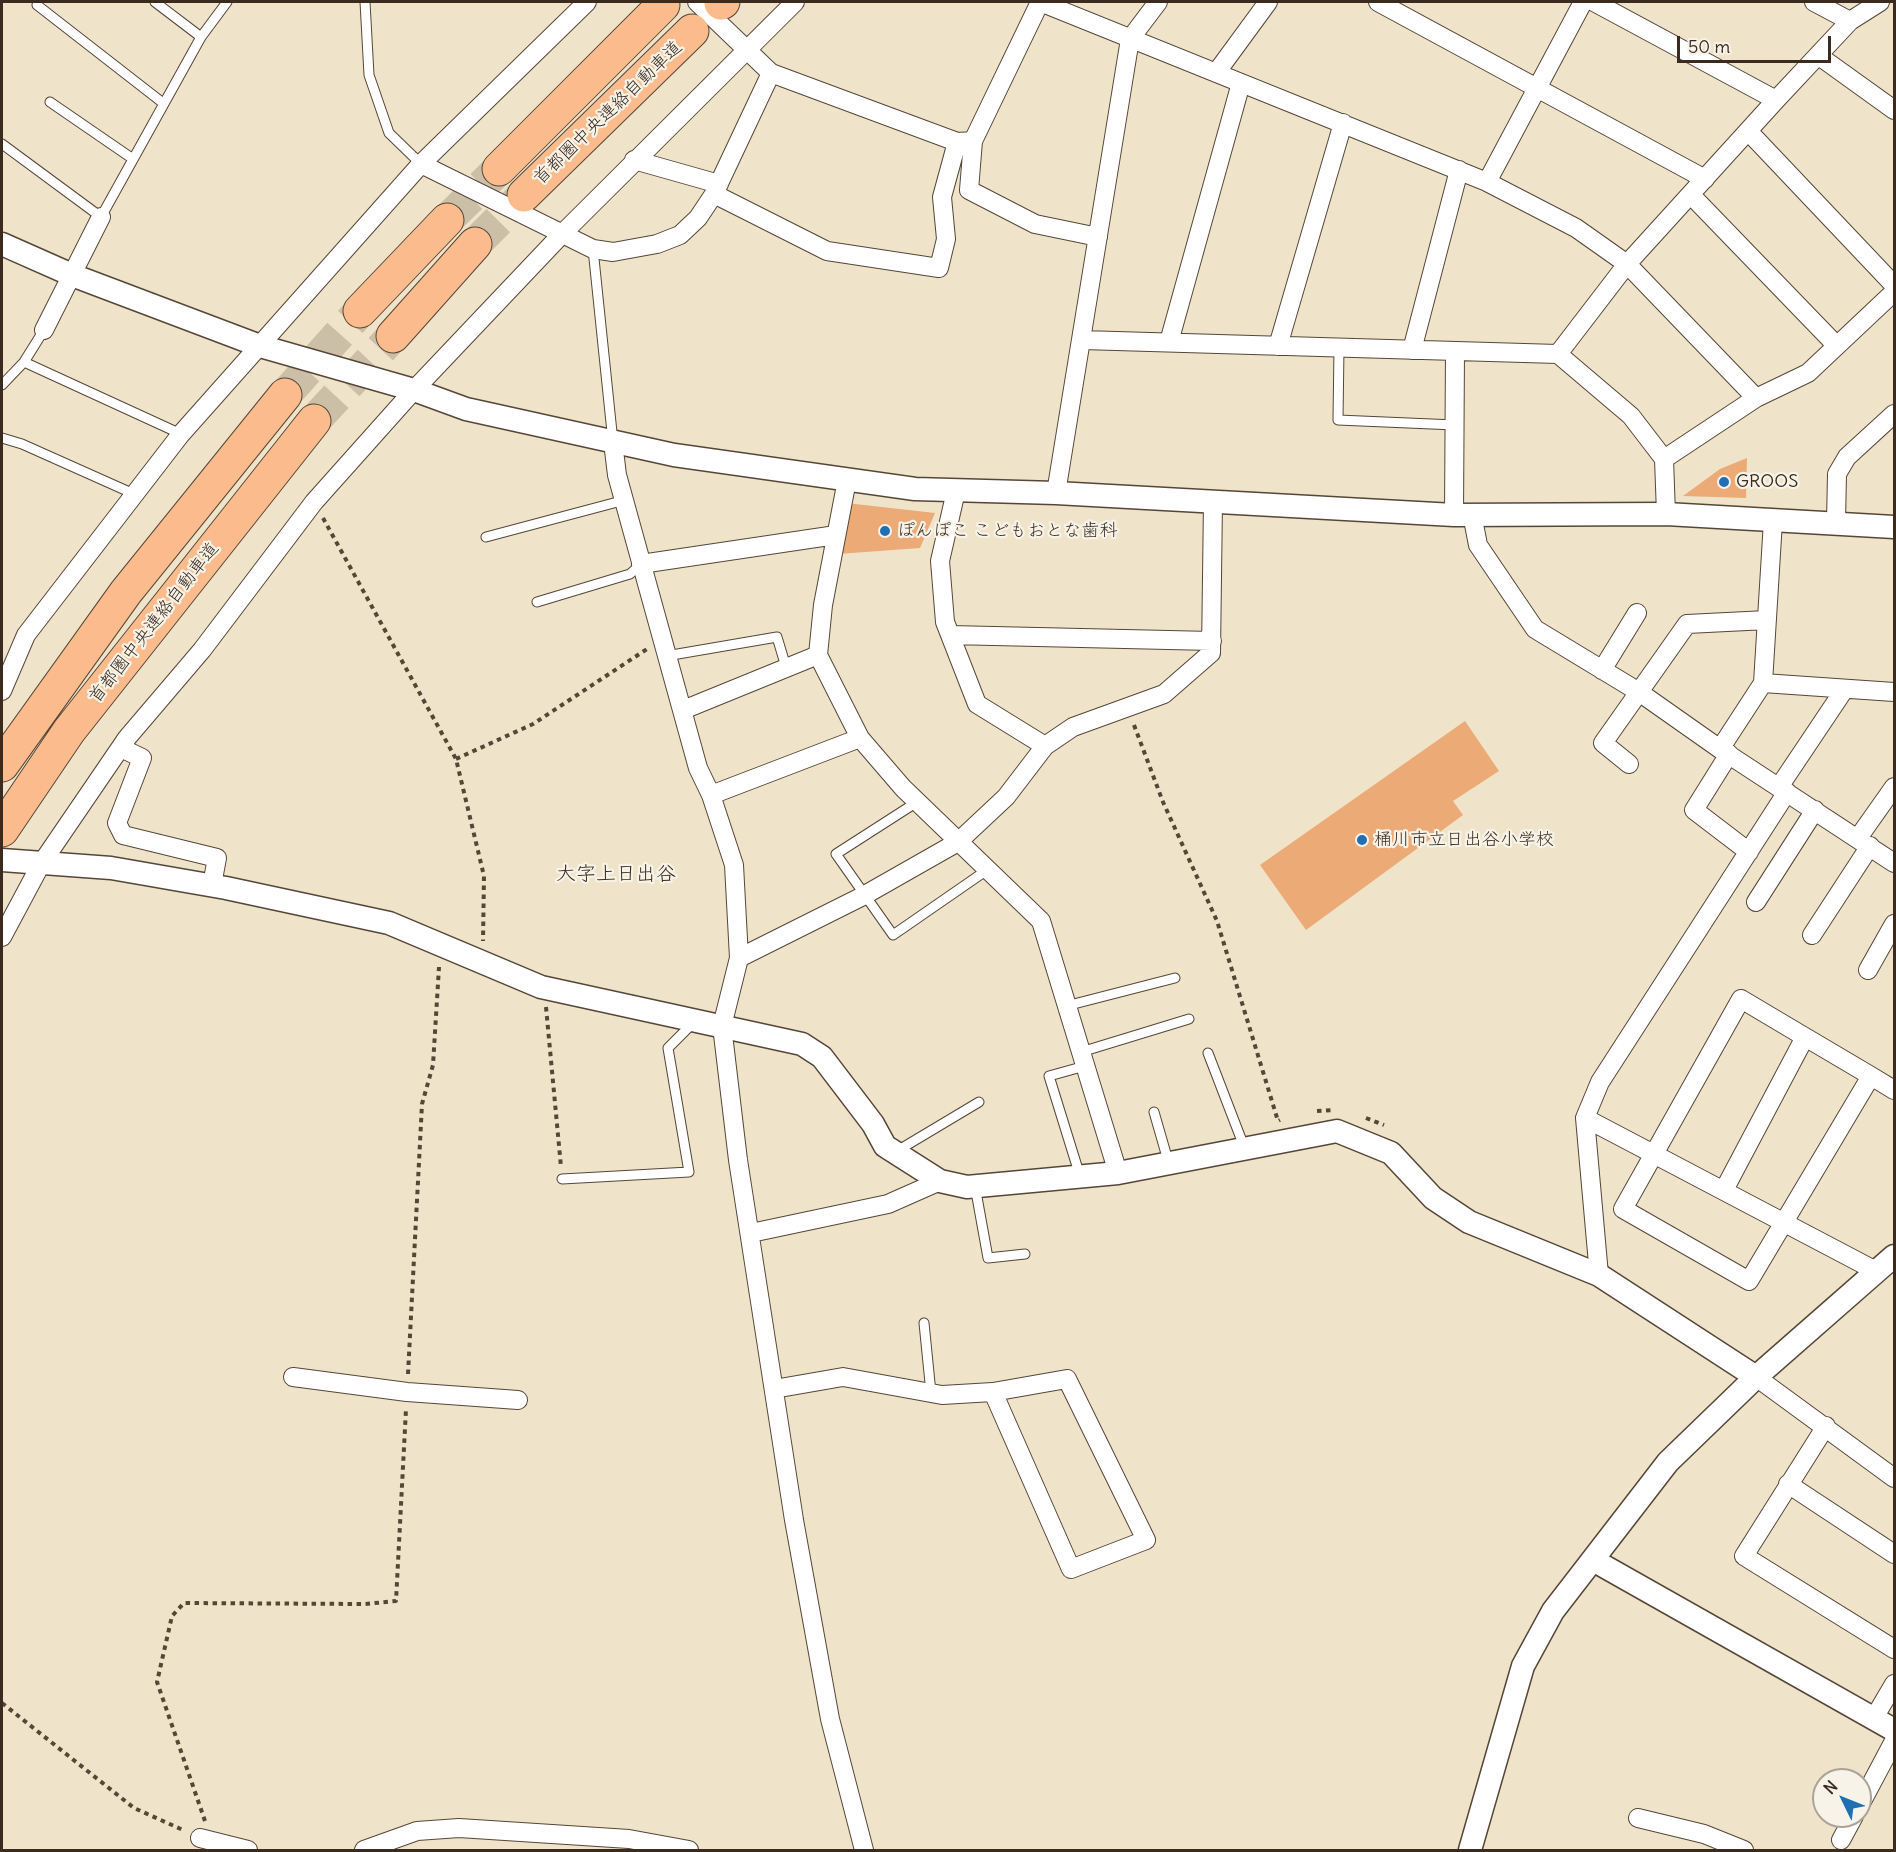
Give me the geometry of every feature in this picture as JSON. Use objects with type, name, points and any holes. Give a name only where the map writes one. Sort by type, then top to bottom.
[{"type":"highway","name":"首都圏中央連絡自動車道","points":[[499,169],[663,5]]},
{"type":"highway","name":"首都圏中央連絡自動車道","points":[[524,195],[708,9]]},
{"type":"highway","points":[[360,311],[447,220]]},
{"type":"highway","points":[[393,336],[475,244]]},
{"type":"highway","name":"首都圏中央連絡自動車道","points":[[2,765],[126,592],[285,395]]},
{"type":"highway","name":"首都圏中央連絡自動車道","points":[[2,830],[69,731],[314,421]]},
{"type":"street","points":[[2,691],[26,635],[181,434],[421,164],[587,2]]},
{"type":"street","points":[[2,937],[37,863],[121,748],[202,650],[314,502],[414,390],[561,234],[745,49],[795,2]]},
{"type":"street","points":[[634,160],[716,189],[827,251],[939,268],[946,239],[942,197],[965,142],[1040,2],[1460,170],[1576,228],[1627,264],[1756,398]]},
{"type":"street","points":[[1056,493],[1130,39],[1158,2]]},
{"type":"street","points":[[1216,73],[1269,2]]},
{"type":"street","points":[[1377,2],[1705,179]]},
{"type":"street","points":[[1487,182],[1539,89],[1583,2]]},
{"type":"street","points":[[1594,2],[1776,100]]},
{"type":"street","points":[[1814,2],[1850,21]]},
{"type":"street","points":[[1558,354],[1627,264],[1776,100],[1850,21],[1880,2]]},
{"type":"street","points":[[708,9],[771,73],[965,142]]},
{"type":"street","points":[[1819,56],[1894,110]]},
{"type":"street","points":[[421,164],[593,249],[613,252],[657,244],[680,235],[698,219],[716,189],[771,73]]},
{"type":"street","points":[[1169,342],[1241,83]]},
{"type":"street","points":[[1278,346],[1343,123]]},
{"type":"street","points":[[1749,132],[1894,285]]},
{"type":"street","points":[[965,142],[969,190],[1035,224],[1098,237]]},
{"type":"street","points":[[1412,350],[1460,170]]},
{"type":"street","points":[[1690,195],[1836,345]]},
{"type":"street","points":[[44,330],[101,217]]},
{"type":"street","points":[[2,244],[72,274],[260,346],[414,390],[466,409],[674,455],[915,489],[1056,493],[1463,515],[1666,514],[1894,526]]},
{"type":"street","points":[[1664,459],[1756,398],[1808,373],[1894,292]]},
{"type":"street","points":[[1082,340],[1558,354],[1631,416],[1664,459],[1666,514]]},
{"type":"street","points":[[1455,351],[1455,425],[1463,515],[1478,545],[1535,629],[1639,692],[1724,752],[1894,863]]},
{"type":"street","points":[[1836,522],[1837,474],[1846,457],[1894,414]]},
{"type":"street","points":[[613,442],[617,475],[698,768],[711,795],[735,865],[739,958],[722,1026],[738,1160],[794,1520],[830,1719],[864,1851]]},
{"type":"street","points":[[847,480],[836,535],[818,655],[860,738],[917,802],[1041,921],[1118,1173]]},
{"type":"street","points":[[956,491],[940,561],[945,622],[977,704],[1045,746]]},
{"type":"street","points":[[739,958],[863,896],[958,842],[1006,797],[1045,746],[1073,727],[1164,694],[1211,652],[1213,501]]},
{"type":"street","points":[[1749,852],[1694,810],[1763,683],[1773,521]]},
{"type":"street","points":[[641,564],[836,535]]},
{"type":"street","points":[[1602,670],[1637,613]]},
{"type":"street","points":[[1629,764],[1603,743],[1687,624],[1767,620]]},
{"type":"street","points":[[950,635],[1212,641]]},
{"type":"street","points":[[683,710],[818,655]]},
{"type":"street","points":[[1763,683],[1894,692]]},
{"type":"street","points":[[1599,1275],[1585,1118],[1600,1082],[1749,852],[1783,790],[1844,690]]},
{"type":"street","points":[[711,795],[860,738]]},
{"type":"street","points":[[121,748],[142,758],[117,823],[123,836],[217,858],[212,885]]},
{"type":"street","points":[[1812,935],[1894,787]]},
{"type":"street","points":[[1756,902],[1815,810]]},
{"type":"street","points":[[2,860],[111,868],[212,885],[389,923],[549,989],[802,1044],[822,1057],[873,1124],[885,1146],[940,1181],[975,1186],[1118,1173],[1337,1131],[1391,1153],[1433,1198],[1469,1222],[1599,1275],[1756,1377],[1826,1426],[1894,1478]]},
{"type":"street","points":[[1868,970],[1894,924]]},
{"type":"street","points":[[1871,1077],[1749,1281],[1623,1209],[1741,999],[1894,1090]]},
{"type":"street","points":[[1724,1190],[1805,1037]]},
{"type":"street","points":[[1585,1118],[1876,1270]]},
{"type":"street","points":[[751,1233],[888,1204],[940,1181]]},
{"type":"street","points":[[1470,1851],[1523,1666],[1553,1611],[1668,1462],[1756,1377],[1894,1256]]},
{"type":"street","points":[[293,1377],[407,1392],[518,1400]]},
{"type":"street","points":[[774,1389],[843,1377],[942,1395],[993,1392],[1067,1379],[1146,1540],[1071,1569],[993,1392]]},
{"type":"street","points":[[1826,1426],[1744,1556],[1894,1649]]},
{"type":"street","points":[[1788,1484],[1894,1554]]},
{"type":"street","points":[[1593,1560],[1894,1730]]},
{"type":"street","points":[[1874,1718],[1894,1684]]},
{"type":"street","points":[[1872,1782],[1894,1741]]},
{"type":"street","points":[[1638,1818],[1704,1834],[1744,1851]]},
{"type":"street","points":[[364,1851],[417,1831],[459,1828],[629,1839],[689,1851]]},
{"type":"street","points":[[1841,1840],[1848,1828]]},
{"type":"street","points":[[206,1840],[248,1851]]},
{"type":"lane","points":[[155,2],[201,37]]},
{"type":"lane","points":[[2,144],[101,217],[201,37],[228,2]]},
{"type":"lane","points":[[365,2],[369,75],[389,133],[421,164]]},
{"type":"lane","points":[[37,5],[163,103]]},
{"type":"lane","points":[[50,102],[133,159]]},
{"type":"lane","points":[[593,249],[613,442]]},
{"type":"lane","points":[[2,385],[24,362],[44,330]]},
{"type":"lane","points":[[1339,348],[1338,420],[1455,425]]},
{"type":"lane","points":[[24,362],[181,434]]},
{"type":"lane","points":[[2,438],[22,444],[134,494]]},
{"type":"lane","points":[[486,537],[625,500]]},
{"type":"lane","points":[[537,602],[630,574],[641,564]]},
{"type":"lane","points":[[664,647],[777,637],[786,667]]},
{"type":"lane","points":[[917,802],[836,855],[863,896],[893,935],[987,870]]},
{"type":"lane","points":[[1066,1006],[1175,978]]},
{"type":"lane","points":[[562,1179],[689,1172],[668,1048],[696,1020]]},
{"type":"lane","points":[[1081,1177],[1049,1076],[1083,1059],[1189,1020]]},
{"type":"lane","points":[[1208,1053],[1245,1149]]},
{"type":"lane","points":[[895,1153],[979,1102]]},
{"type":"lane","points":[[1154,1112],[1169,1164]]},
{"type":"lane","points":[[975,1186],[988,1258],[1025,1254]]},
{"type":"lane","points":[[924,1323],[931,1393]]},
{"type":"path","points":[[314,502],[456,759],[484,876],[482,963]]},
{"type":"path","points":[[456,759],[533,723],[664,647]]},
{"type":"path","points":[[1127,708],[1163,802],[1217,921],[1278,1121],[1288,1118]]},
{"type":"path","points":[[206,1840],[157,1682],[172,1617],[184,1603],[364,1605],[396,1601],[422,1104],[434,1065],[440,945]]},
{"type":"path","points":[[549,989],[545,1010],[562,1179]]},
{"type":"path","points":[[1308,1113],[1328,1108],[1338,1111]]},
{"type":"path","points":[[1357,1116],[1376,1120],[1393,1130],[1391,1153]]},
{"type":"path","points":[[2,1703],[134,1808],[206,1840]]},
{"type":"building","name":"GROOS","points":[[1747,458],[1746,498],[1683,496],[1720,469]]},
{"type":"building","name":"ぽんぽこ こどもおとな歯科","points":[[846,503],[935,513],[920,548],[838,554]]},
{"type":"building","name":"桶川市立日出谷小学校","points":[[1465,721],[1499,771],[1453,801],[1463,815],[1306,930],[1260,865]]},
{"type":"tunnel","points":[[447,220],[499,169]]},
{"type":"tunnel","points":[[475,244],[524,195]]},
{"type":"tunnel","points":[[285,395],[360,311]]},
{"type":"tunnel","points":[[314,421],[393,336]]},
{"type":"place","name":"GROOS","points":[[1724,482]]},
{"type":"place","name":"ぽんぽこ こどもおとな歯科","points":[[885,531]]},
{"type":"place","name":"桶川市立日出谷小学校","points":[[1362,840]]},
{"type":"district","name":"大字上日出谷","points":[[616,874]]}]
